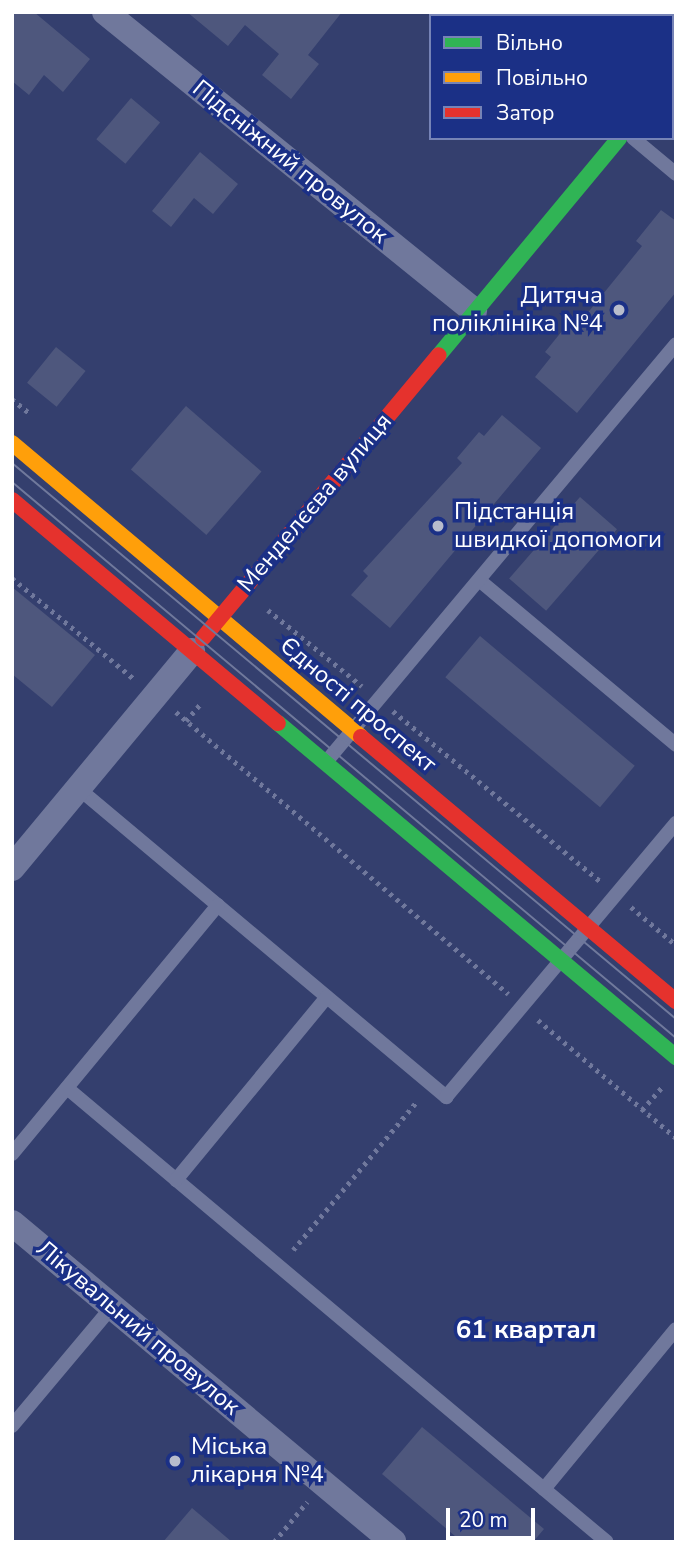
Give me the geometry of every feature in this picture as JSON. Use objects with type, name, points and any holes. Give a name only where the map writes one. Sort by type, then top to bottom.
[{"type":"main road","name":"Менделєєва вулиця","points":[[192,651],[616,140]]},
{"type":"main road","name":"Єдності проспект","points":[[12,443],[676,1001]]},
{"type":"main road","points":[[12,500],[676,1057]]},
{"type":"street","name":"Підсніжний провулок","points":[[105,12],[474,311]]},
{"type":"street","name":"Менделєєва вулиця","points":[[12,868],[192,651]]},
{"type":"street","name":"Лікувальний провулок","points":[[12,1223],[393,1542]]},
{"type":"lane","points":[[635,140],[676,174]]},
{"type":"lane","points":[[325,763],[676,344]]},
{"type":"lane","points":[[479,580],[676,745]]},
{"type":"lane","points":[[78,788],[446,1097],[676,823]]},
{"type":"lane","points":[[12,1154],[218,905]]},
{"type":"lane","points":[[176,1180],[327,997]]},
{"type":"lane","points":[[67,1088],[607,1542]]},
{"type":"lane","points":[[12,1426],[112,1307]]},
{"type":"lane","points":[[544,1489],[676,1329]]},
{"type":"path","points":[[12,578],[139,682]]},
{"type":"path","points":[[275,615],[676,945]]},
{"type":"path","points":[[186,721],[676,1138]]},
{"type":"path","points":[[642,1110],[667,1080]]},
{"type":"path","points":[[279,1267],[431,1084]]},
{"type":"path","points":[[274,1542],[323,1483]]},
{"type":"building","points":[[12,12],[34,12],[90,59],[63,92],[44,75],[29,95],[12,81]]},
{"type":"building","points":[[187,12],[342,12],[308,55],[319,64],[291,99],[262,75],[279,54],[245,25],[228,46]]},
{"type":"building","points":[[131,98],[160,122],[125,164],[96,139]]},
{"type":"building","points":[[200,152],[238,184],[213,214],[194,198],[171,227],[152,211]]},
{"type":"building","points":[[661,210],[676,221],[676,292],[577,413],[535,377],[551,357],[545,352],[571,320],[577,326],[642,246],[636,241]]},
{"type":"building","points":[[56,347],[86,371],[57,407],[27,383]]},
{"type":"building","points":[[186,406],[261,472],[206,535],[131,469]]},
{"type":"building","points":[[502,415],[541,448],[390,628],[351,595],[368,576],[363,571],[462,463],[457,458],[479,432],[484,436]]},
{"type":"building","points":[[580,497],[617,529],[546,611],[509,579]]},
{"type":"building","points":[[12,587],[95,655],[52,707],[12,674]]},
{"type":"building","points":[[480,636],[635,766],[600,807],[445,677]]},
{"type":"building","points":[[422,1427],[544,1529],[533,1542],[462,1542],[382,1474]]},
{"type":"building","points":[[192,1508],[232,1542],[163,1542]]},
{"type":"tram line","points":[[12,463],[676,1019]]},
{"type":"tram line","points":[[12,482],[676,1038]]},
{"type":"traffic: fast","points":[[439,355],[617,140]]},
{"type":"traffic: fast","points":[[278,723],[676,1057]]},
{"type":"traffic: slow","points":[[12,443],[361,737]]},
{"type":"traffic: jam","points":[[203,638],[439,355]]},
{"type":"traffic: jam","points":[[12,500],[278,723]]},
{"type":"traffic: jam","points":[[361,737],[676,1001]]},
{"type":"place","name":"Дитяча поліклініка №4","points":[[619,310]]},
{"type":"place","name":"Підстанція швидкої допомоги","points":[[438,526]]},
{"type":"place","name":"Міська лікарня №4","points":[[175,1461]]},
{"type":"district","name":"61 квартал","points":[[526,1330]]}]
